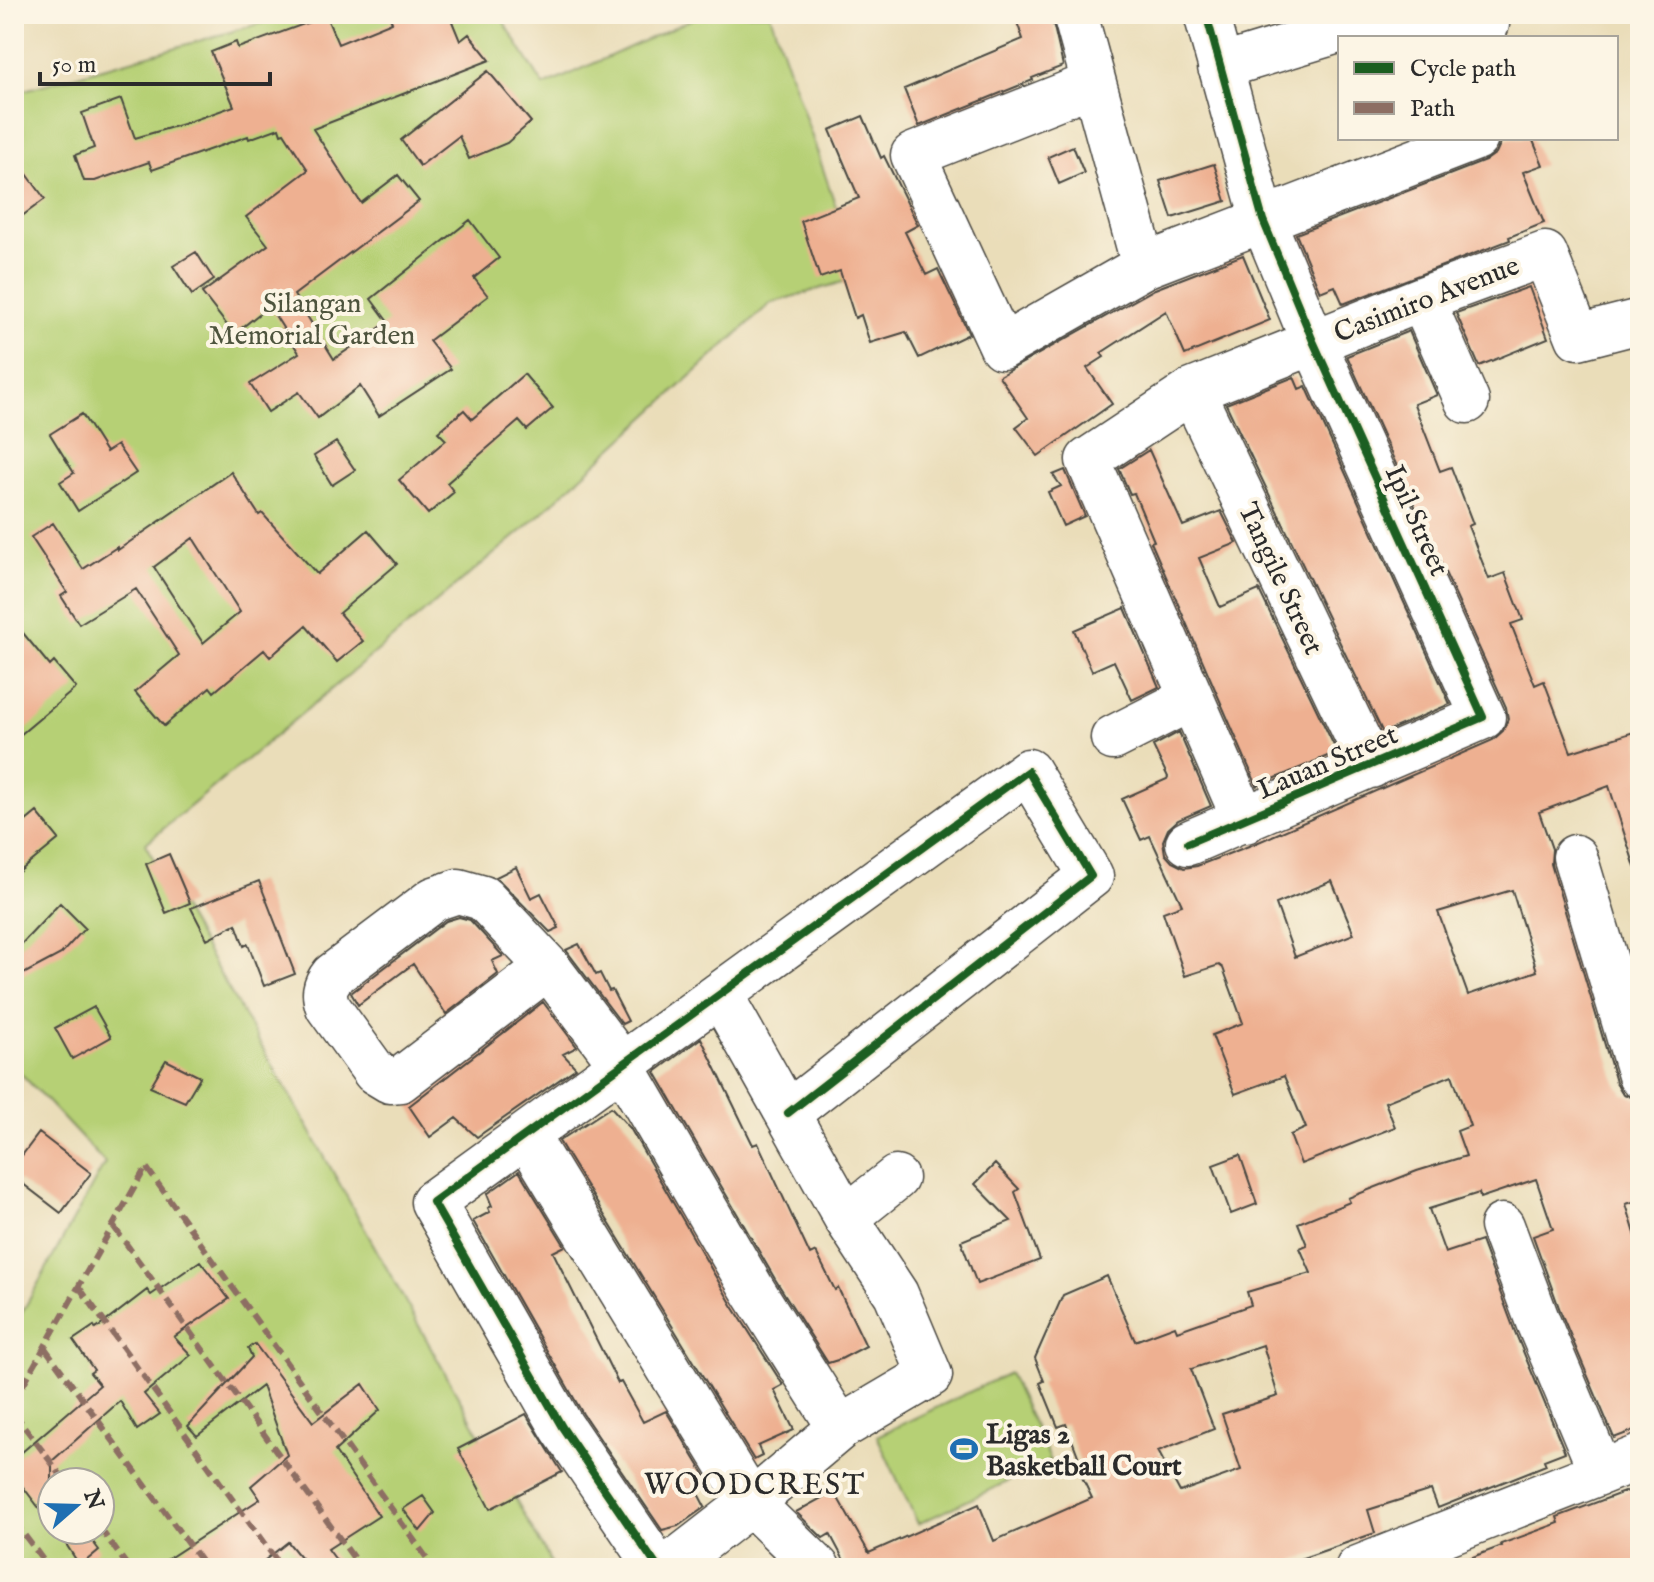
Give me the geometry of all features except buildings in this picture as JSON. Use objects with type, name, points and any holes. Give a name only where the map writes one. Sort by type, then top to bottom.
[{"type":"street","points":[[1075,14],[1144,266]]},
{"type":"street","name":"Ipil Street","points":[[1206,14],[1263,220],[1313,341],[1483,717]]},
{"type":"street","points":[[1220,67],[1384,17],[1393,17],[1429,36]]},
{"type":"street","points":[[1442,36],[1488,25]]},
{"type":"street","points":[[1092,84],[913,155],[1002,347],[1144,266],[1471,140]]},
{"type":"street","name":"Casimiro Avenue","points":[[1190,699],[1088,460],[1192,391],[1313,341],[1545,254],[1578,337],[1640,321]]},
{"type":"street","points":[[1422,299],[1467,401]]},
{"type":"street","name":"Tangile Street","points":[[1192,391],[1371,766]]},
{"type":"street","points":[[1113,738],[1190,699],[1245,821]]},
{"type":"street","name":"Lauan Street","points":[[1188,843],[1483,717]]},
{"type":"street","points":[[658,1568],[562,1427],[433,1202],[1028,771],[1091,876],[788,1113]]},
{"type":"street","points":[[1575,857],[1640,1075]]},
{"type":"street","points":[[548,967],[400,1080],[390,1081],[375,1072],[325,999],[325,990],[333,975],[434,899],[458,891],[483,898],[548,967],[622,1065],[754,1292],[840,1428]]},
{"type":"street","points":[[667,1568],[840,1428],[930,1375],[896,1294],[846,1218],[720,994]]},
{"type":"street","points":[[526,1135],[751,1503],[818,1568]]},
{"type":"street","points":[[846,1218],[896,1178]]},
{"type":"street","points":[[1358,1568],[1620,1464],[1538,1322],[1502,1226]]},
{"type":"green space","name":"Silangan Memorial Garden","points":[[294,14],[499,14],[544,86],[703,14],[770,14],[860,277],[771,303],[524,529],[145,844],[304,1120],[554,1568],[14,1568],[14,1327],[105,1163],[14,1066],[14,93]]},
{"type":"green space","name":"Ligas 2 Basketball Court","points":[[1009,1373],[1051,1461],[918,1524],[877,1436]]},
{"type":"marked path","points":[[14,1401],[146,1167],[434,1568]]},
{"type":"marked path","points":[[114,1227],[361,1568]]},
{"type":"marked path","points":[[79,1287],[282,1568]]},
{"type":"marked path","points":[[45,1348],[206,1568]]},
{"type":"marked path","points":[[14,1413],[54,1466]]},
{"type":"marked path","points":[[14,1521],[49,1568]]},
{"type":"marked path","points":[[113,1546],[129,1568]]},
{"type":"cycle path","points":[[1188,843],[1483,717],[1313,341],[1263,220],[1206,14]]},
{"type":"cycle path","points":[[658,1568],[562,1427],[433,1202],[1028,771],[1091,876],[788,1113]]},
{"type":"place","name":"Ligas 2 Basketball Court","points":[[964,1449]]},
{"type":"district","name":"WOODCREST","points":[[755,1484]]}]
